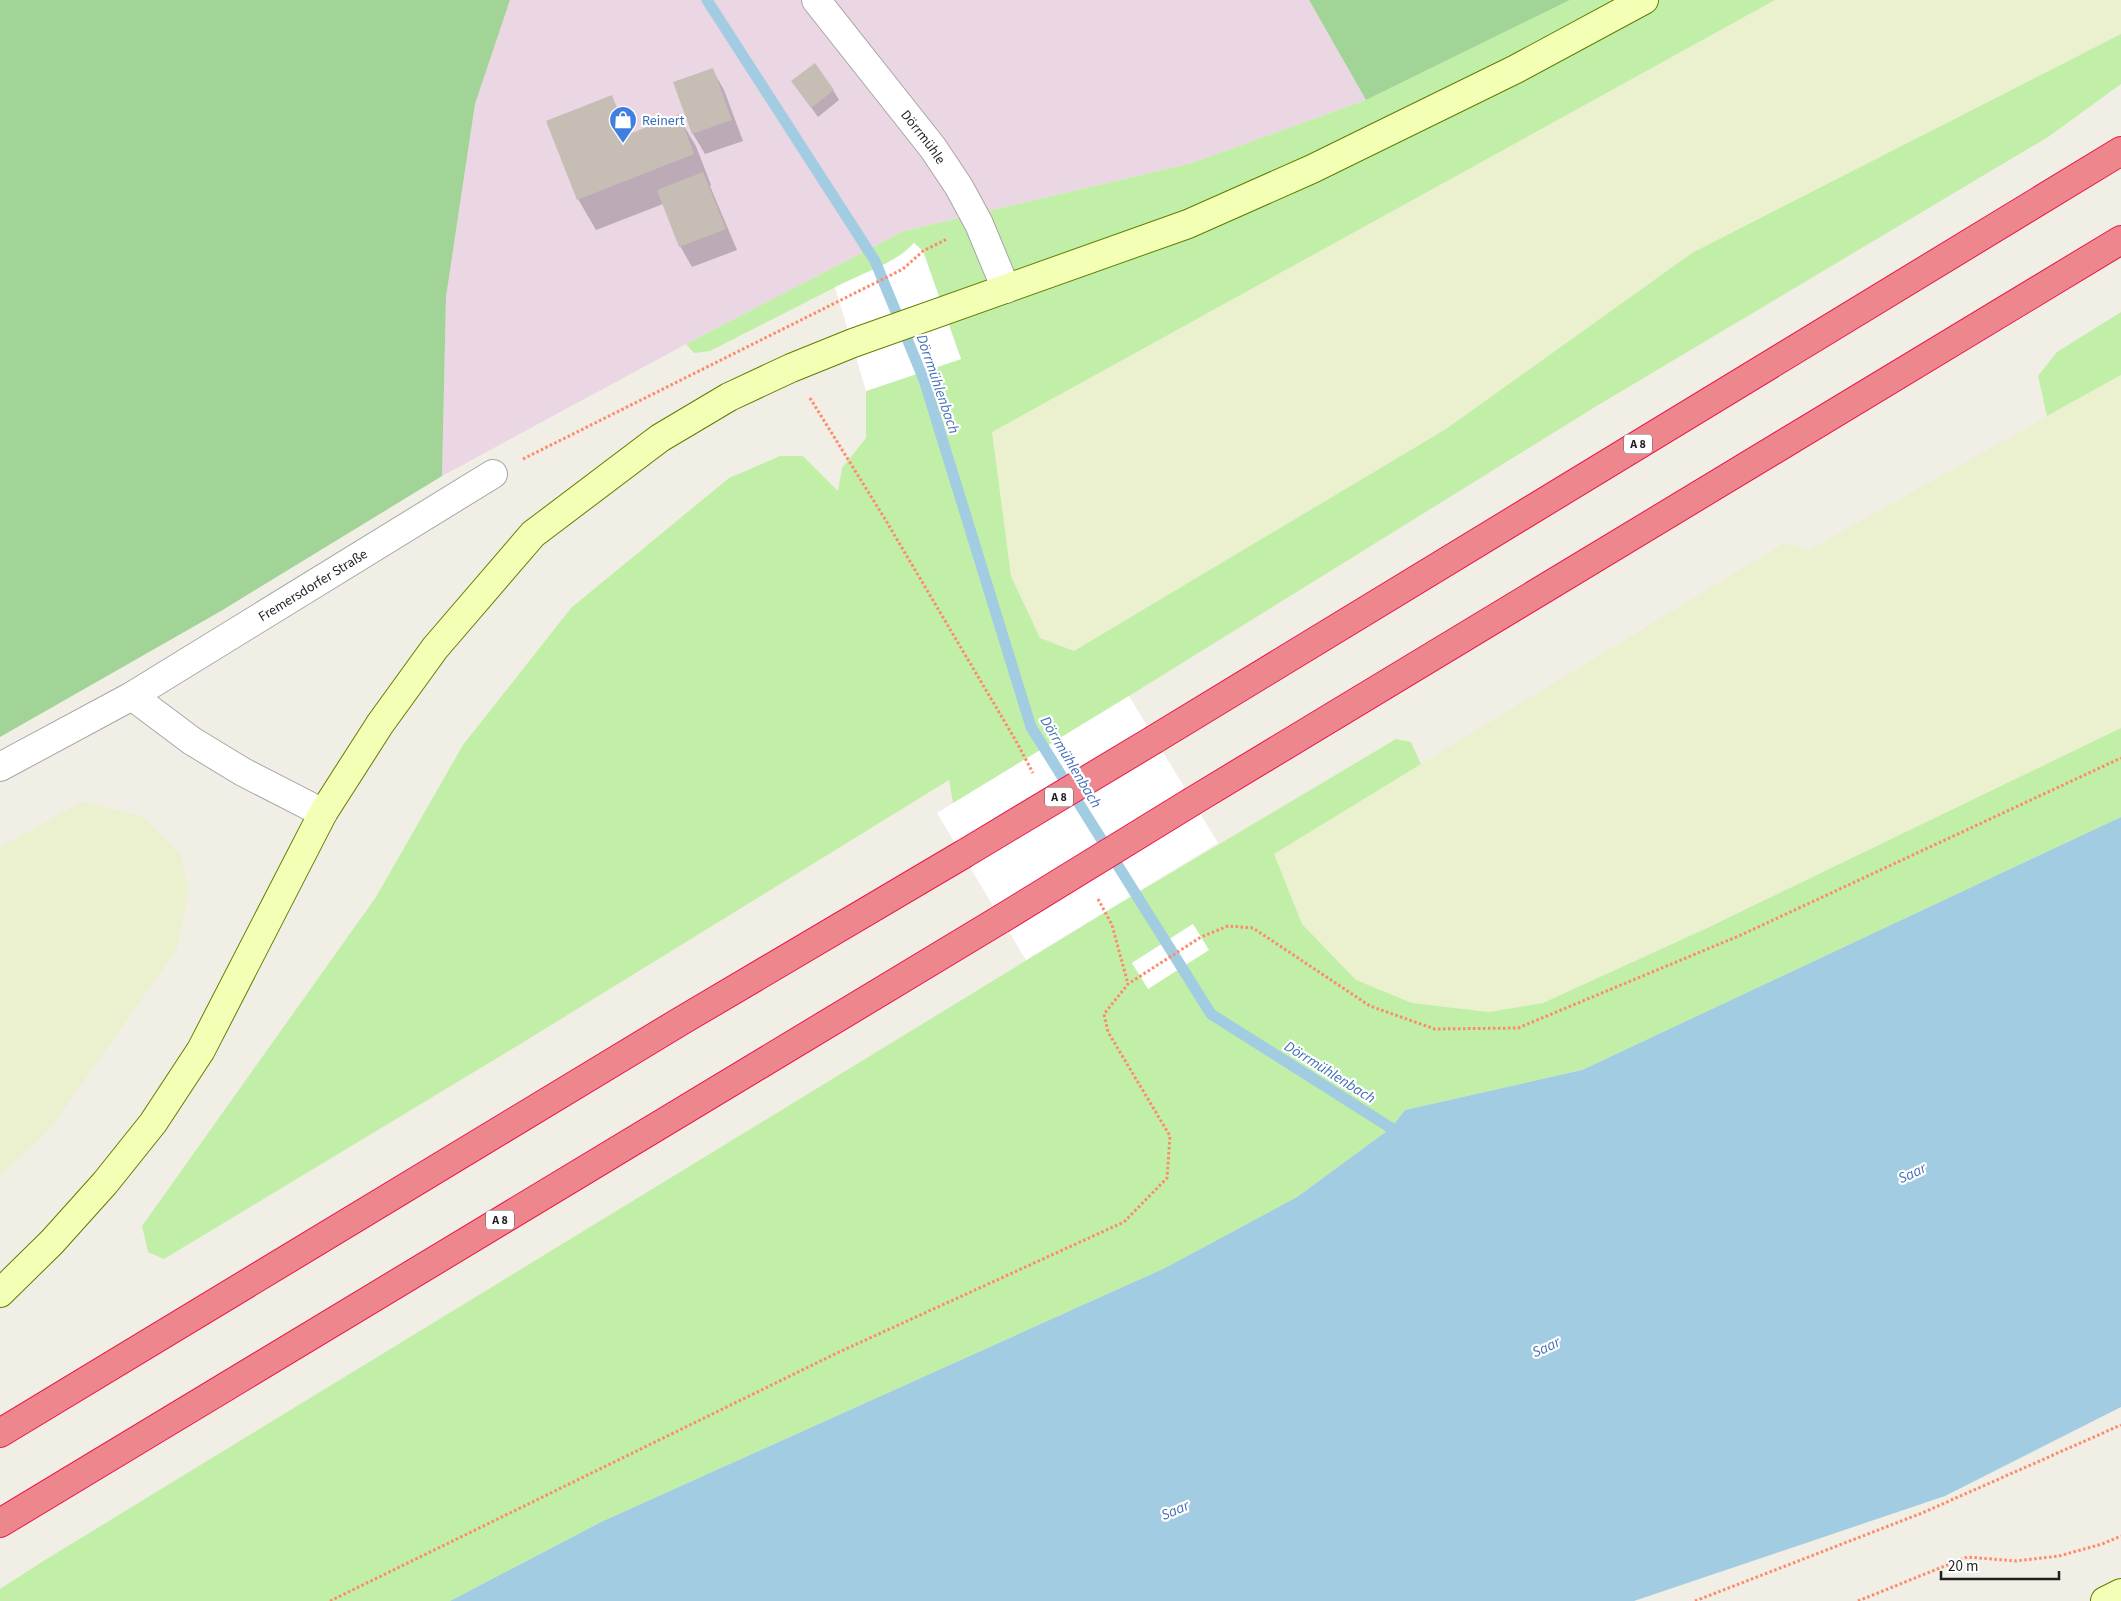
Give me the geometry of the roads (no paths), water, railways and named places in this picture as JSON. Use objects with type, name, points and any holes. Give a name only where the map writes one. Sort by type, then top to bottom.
[{"type":"highway","name":"A 8","points":[[0,1433],[681,1021],[1155,739],[2121,151]]},
{"type":"highway","name":"A 8","points":[[0,1522],[1001,919],[2121,240]]},
{"type":"main road","points":[[0,1293],[52,1242],[105,1183],[153,1123],[201,1050],[323,813],[380,724],[435,648],[533,534],[660,438],[729,398],[791,368],[853,343],[1188,224],[1312,170],[1516,68],[1644,0]]},
{"type":"main road","points":[[2105,1601],[2121,1593]]},
{"type":"street","name":"Dörrmühle","points":[[816,0],[933,148],[979,224],[1006,289]]},
{"type":"street","name":"Fremersdorfer Straße","points":[[0,767],[132,696],[493,474]]},
{"type":"street","points":[[132,696],[192,741],[243,772],[323,813]]},
{"type":"water","name":"Saar","points":[[2121,817],[2121,1407],[1945,1496],[1634,1601],[450,1601],[601,1522],[1165,1268],[1297,1197],[1391,1128],[1405,1110],[1582,1070]]},
{"type":"waterway","name":"Dörrmühlenbach","points":[[707,0],[875,261],[924,380],[1031,727],[1211,1014],[1391,1128],[1404,1134]]},
{"type":"place","name":"Reinert","points":[[623,144]]}]
